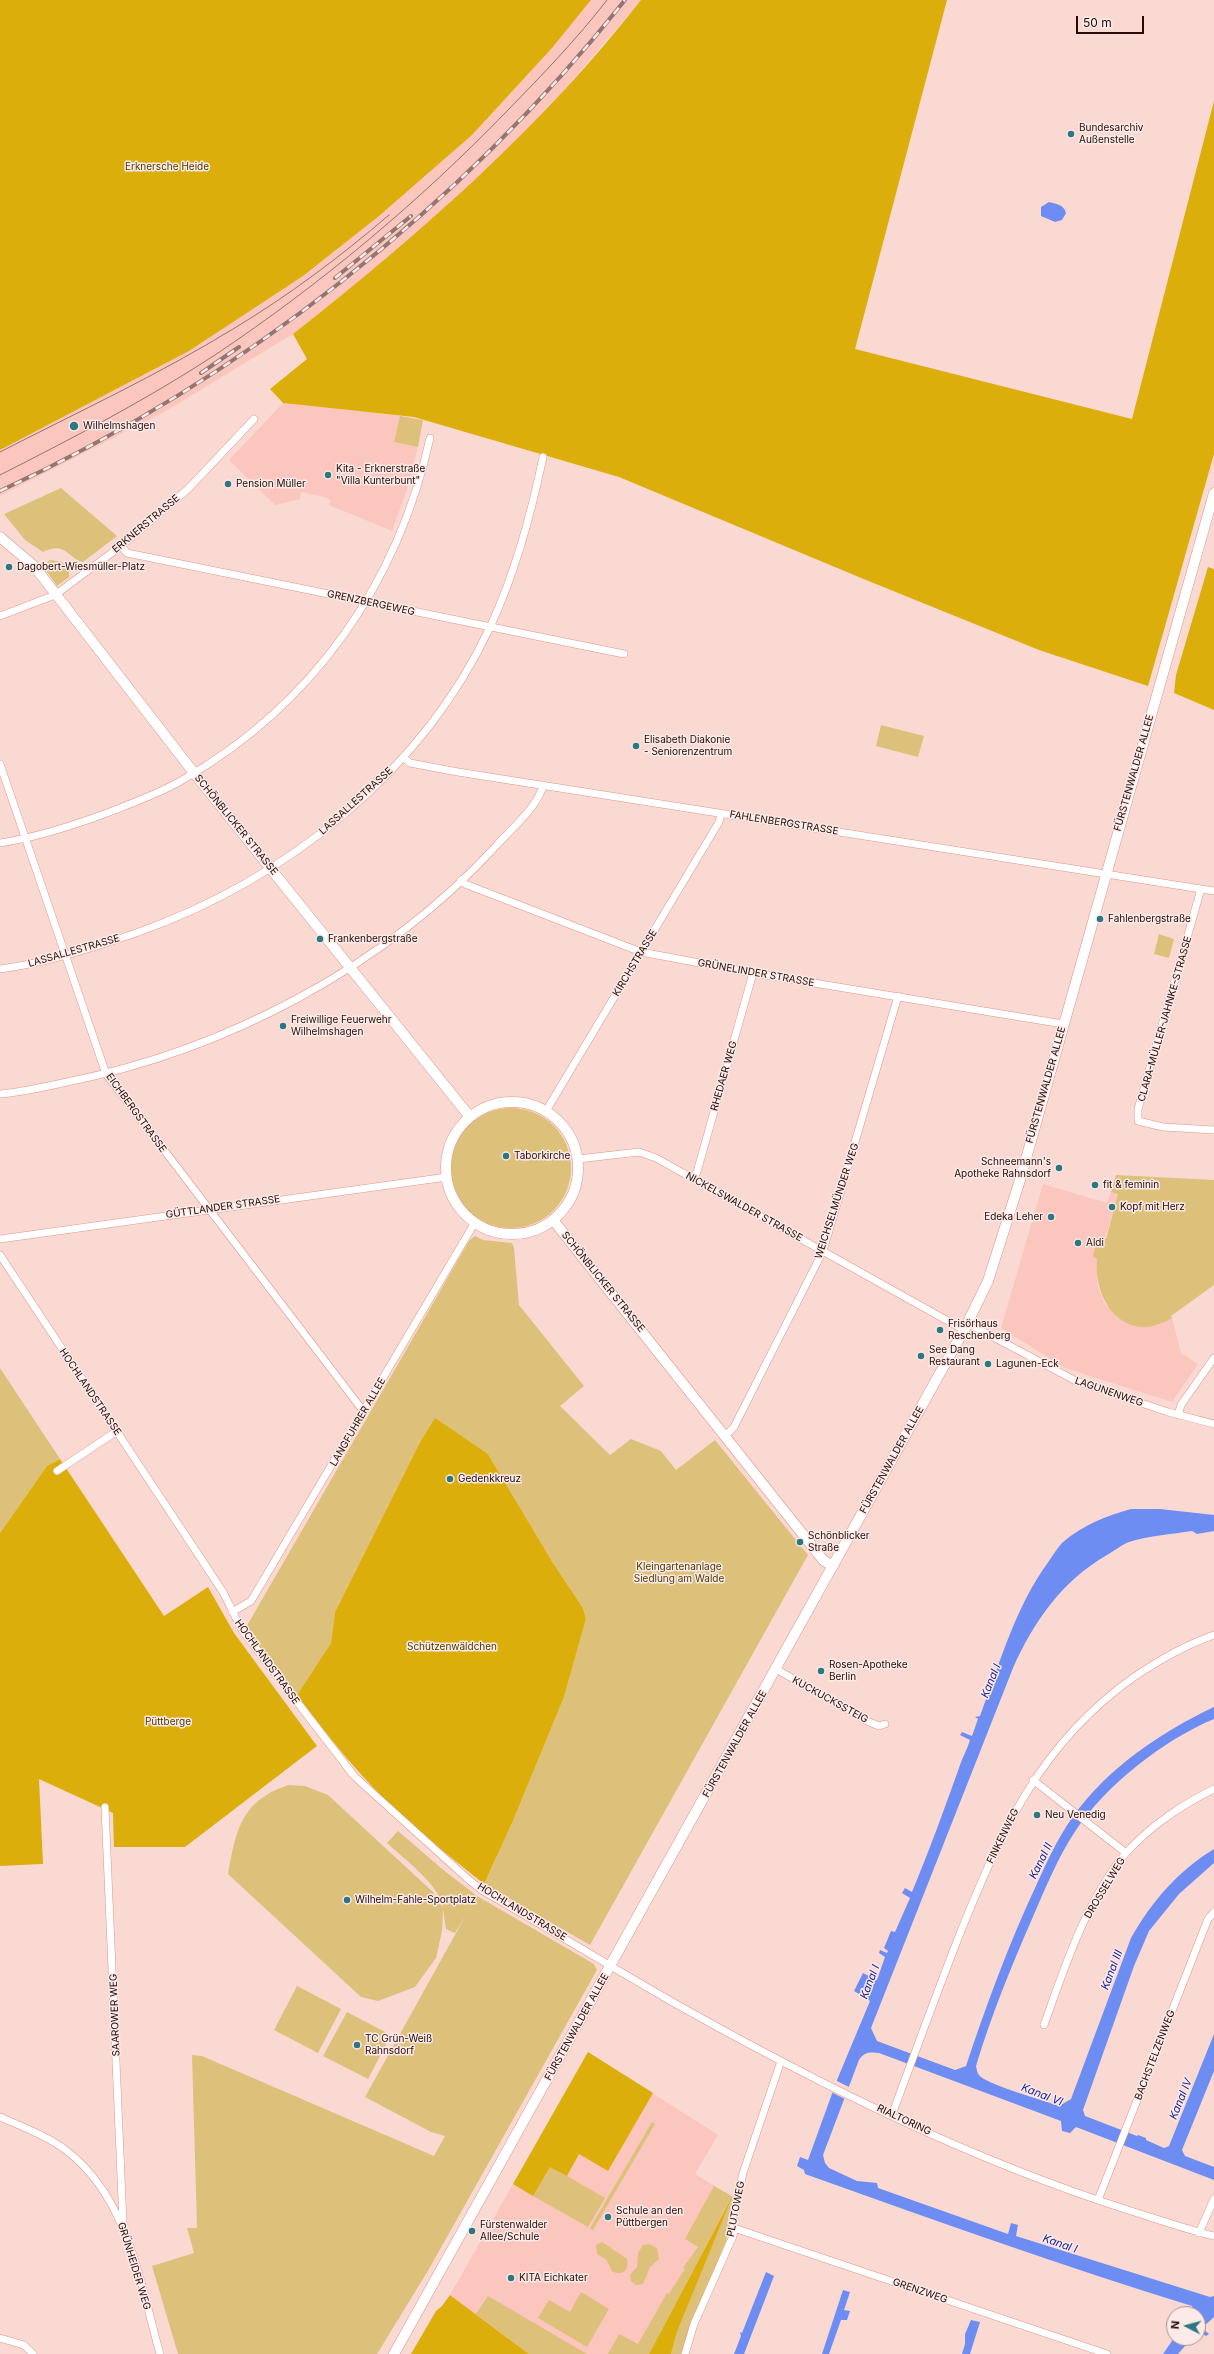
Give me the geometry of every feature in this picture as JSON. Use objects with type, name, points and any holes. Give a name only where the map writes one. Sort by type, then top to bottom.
[{"type":"main road","name":"FÜRSTENWALDER ALLEE","points":[[394,2354],[833,1566],[965,1326],[988,1280],[1005,1226],[1214,493]]},
{"type":"main road","name":"SCHÖNBLICKER STRASSE","points":[[0,537],[34,566],[194,773],[470,1116]]},
{"type":"main road","points":[[497,1103],[527,1103],[546,1111],[566,1131],[578,1159],[576,1184],[572,1196],[553,1220],[540,1228],[525,1233],[508,1234],[492,1231],[474,1224],[456,1203],[447,1177],[449,1149],[459,1127],[470,1116],[483,1108],[497,1103]]},
{"type":"main road","name":"SCHÖNBLICKER STRASSE","points":[[553,1220],[824,1561],[833,1566]]},
{"type":"street","name":"ERKNERSTRASSE","points":[[0,616],[56,595],[121,546],[188,489],[254,419]]},
{"type":"street","points":[[0,843],[26,838],[104,814],[150,796],[194,773],[244,739],[291,697],[333,650],[366,602],[402,530],[413,499],[430,438]]},
{"type":"street","name":"LASSALLESTRASSE","points":[[0,969],[65,956],[143,931],[186,914],[235,890],[271,868],[326,829],[380,780],[403,757],[432,721],[452,693],[490,628],[523,542],[543,456]]},
{"type":"street","name":"GRENZBERGEWEG","points":[[121,546],[127,553],[490,628],[624,654]]},
{"type":"street","name":"FAHLENBERGSTRASSE","points":[[403,757],[410,763],[543,785],[1214,891]]},
{"type":"street","name":"EICHBERGSTRASSE","points":[[0,764],[106,1074],[208,1210],[364,1412]]},
{"type":"street","points":[[0,1094],[106,1074],[166,1056],[227,1032],[292,1001],[350,968],[398,933],[461,880],[486,856],[531,807],[542,791],[543,785]]},
{"type":"street","name":"KIRCHSTRASSE","points":[[546,1111],[719,822],[721,814]]},
{"type":"street","name":"GRÜNELINDER STRASSE","points":[[461,880],[465,884],[641,952],[753,973],[1063,1024]]},
{"type":"street","name":"CLARA-MÜLLER-JAHNKE-STRASSE","points":[[1201,889],[1138,1109],[1138,1121],[1163,1127],[1214,1130]]},
{"type":"street","name":"RHEDAER WEG","points":[[693,1178],[697,1172],[753,973]]},
{"type":"street","name":"WEICHSELMÜNDER WEG","points":[[725,1436],[734,1427],[823,1251],[898,996]]},
{"type":"street","name":"NICKELSWALDER STRASSE","points":[[578,1159],[639,1152],[656,1158],[823,1251],[965,1326]]},
{"type":"street","name":"GÜTTLANDER STRASSE","points":[[0,1239],[447,1177]]},
{"type":"street","name":"LANGFUHRER ALLEE","points":[[232,1612],[250,1601],[364,1412],[474,1224]]},
{"type":"street","name":"HOCHLANDSTRASSE","points":[[0,1255],[223,1592],[242,1630],[354,1776],[483,1891],[610,1966]]},
{"type":"street","name":"LAGUNENWEG","points":[[965,1326],[1076,1381],[1178,1415],[1214,1424]]},
{"type":"street","points":[[1178,1415],[1181,1405],[1214,1358]]},
{"type":"street","points":[[57,1471],[117,1431]]},
{"type":"street","name":"FINKENWEG","points":[[892,2115],[939,1987],[986,1872],[1018,1806],[1033,1780],[1070,1732],[1105,1699],[1157,1662],[1214,1635]]},
{"type":"street","name":"KUCKUCKSSTEIG","points":[[776,1669],[867,1721],[879,1726],[885,1724]]},
{"type":"street","points":[[1033,1780],[1126,1853]]},
{"type":"street","name":"DROSSELWEG","points":[[1044,2025],[1090,1910],[1126,1853],[1176,1811],[1214,1789]]},
{"type":"street","name":"SAAROWER WEG","points":[[105,1807],[123,2223]]},
{"type":"street","name":"BACHSTELZENWEG","points":[[1098,2200],[1208,1919],[1214,1912]]},
{"type":"street","name":"RIALTORING","points":[[610,1966],[781,2061],[1004,2167],[1098,2200],[1199,2233],[1214,2236]]},
{"type":"street","name":"PLUTOWEG","points":[[686,2354],[694,2324],[734,2228],[732,2221],[743,2173],[781,2061]]},
{"type":"street","name":"GRÜNHEIDER WEG","points":[[0,2117],[37,2132],[67,2151],[84,2166],[102,2188],[123,2223],[160,2354]]},
{"type":"street","points":[[1199,2233],[1214,2198]]},
{"type":"street","name":"GRENZWEG","points":[[734,2228],[1107,2354]]},
{"type":"street","points":[[0,2338],[24,2345],[33,2353]]},
{"type":"shaded area","points":[[591,0],[641,0],[564,90],[496,161],[448,205],[358,282],[293,334],[164,412],[0,496],[0,450],[189,351],[303,276],[379,216],[472,135],[552,48]]},
{"type":"shaded area","name":"Kita - Erknerstraße \"Villa Kunterbunt\"","points":[[283,403],[400,416],[394,442],[418,447],[407,490],[392,531],[329,505],[331,500],[324,497],[301,492],[300,499],[275,505],[229,460]]},
{"type":"shaded area","points":[[1043,1184],[1107,1203],[1111,1192],[1118,1194],[1105,1239],[1097,1259],[1097,1285],[1106,1306],[1169,1320],[1172,1318],[1181,1353],[1198,1364],[1172,1402],[1065,1368],[1001,1328]]},
{"type":"shaded area","name":"Schule an den Püttbergen","points":[[588,2052],[718,2135],[695,2174],[732,2197],[649,2354],[529,2354],[450,2295]]},
{"type":"green space","name":"Erknersche Heide","points":[[0,0],[591,0],[552,48],[472,135],[379,216],[303,276],[189,351],[0,450]]},
{"type":"green space","points":[[641,0],[947,0],[855,349],[1132,419],[1214,101],[1214,454],[1148,686],[1039,650],[619,477],[414,417],[283,403],[270,389],[307,359],[293,334],[433,218],[478,177],[563,92],[603,47]]},
{"type":"green space","points":[[400,416],[423,420],[418,447],[394,442]]},
{"type":"green space","points":[[61,488],[117,536],[83,562],[62,549],[57,548],[43,552],[25,540],[4,514]]},
{"type":"green space","points":[[50,560],[62,562],[69,572],[69,577],[57,586],[43,566]]},
{"type":"green space","points":[[1208,567],[1214,569],[1214,710],[1174,693],[1176,675]]},
{"type":"green space","points":[[881,725],[924,736],[918,757],[876,746]]},
{"type":"green space","points":[[1159,934],[1174,939],[1169,958],[1154,954]]},
{"type":"green space","points":[[511,1108],[523,1109],[534,1113],[544,1118],[553,1126],[561,1135],[566,1145],[570,1156],[570,1180],[566,1191],[561,1201],[553,1210],[544,1218],[534,1223],[523,1227],[511,1228],[499,1227],[488,1223],[478,1218],[469,1210],[461,1201],[456,1191],[452,1180],[451,1168],[452,1156],[456,1145],[461,1135],[469,1126],[478,1118],[488,1113],[499,1109]]},
{"type":"green space","points":[[1116,1175],[1214,1180],[1214,1285],[1171,1316],[1172,1318],[1155,1325],[1140,1327],[1127,1323],[1116,1316],[1107,1304],[1101,1291],[1097,1275],[1097,1259],[1093,1256],[1098,1237],[1106,1239],[1118,1194],[1111,1192]]},
{"type":"green space","name":"Kleingartenanlage Siedlung am Walde","points":[[475,1236],[483,1240],[512,1243],[514,1248],[519,1305],[584,1386],[560,1406],[610,1455],[631,1439],[661,1451],[676,1470],[715,1440],[808,1555],[590,1945],[484,1884],[513,1821],[564,1697],[586,1619],[583,1608],[553,1563],[488,1454],[435,1419],[420,1442],[335,1612],[331,1643],[297,1695],[245,1629],[469,1241]]},
{"type":"green space","points":[[0,1368],[60,1459],[47,1466],[0,1533]]},
{"type":"green space","name":"Schützenwäldchen","points":[[435,1418],[488,1454],[553,1563],[583,1608],[586,1619],[564,1697],[513,1821],[484,1884],[421,1833],[373,1787],[346,1758],[297,1695],[331,1643],[335,1612],[420,1442]]},
{"type":"green space","name":"Püttberge","points":[[60,1459],[164,1616],[208,1587],[234,1633],[317,1746],[185,1847],[114,1847],[113,1813],[39,1779],[43,1864],[0,1866],[0,1533],[47,1466]]},
{"type":"green space","points":[[288,1785],[305,1786],[328,1795],[433,1892],[443,1908],[441,1900],[429,1882],[387,1843],[398,1831],[441,1868],[477,1896],[594,1964],[597,1970],[429,2269],[377,2354],[178,2354],[152,2266],[194,2253],[187,2228],[197,2228],[192,2055],[202,2056],[434,2156],[445,2136],[431,2132],[365,2097],[466,1915],[455,1933],[446,1929],[443,1909],[442,1931],[436,1958],[415,1987],[378,2001],[361,1997],[228,1874],[234,1844],[243,1819],[260,1799]]},
{"type":"green space","points":[[297,1986],[341,2009],[318,2053],[274,2030]]},
{"type":"green space","name":"TC Grün-Weiß Rahnsdorf","points":[[347,2012],[391,2035],[368,2079],[323,2056]]},
{"type":"green space","points":[[588,2052],[653,2093],[608,2171],[579,2154],[567,2176],[550,2167],[533,2196],[513,2184]]},
{"type":"green space","points":[[652,2122],[655,2124],[593,2230],[590,2228]]},
{"type":"green space","points":[[550,2166],[605,2198],[588,2227],[533,2196]]},
{"type":"green space","points":[[714,2186],[735,2198],[726,2241],[692,2323],[683,2354],[671,2354],[677,2332],[729,2202],[649,2354],[608,2354],[619,2334],[638,2344],[667,2293],[669,2294],[685,2269],[683,2268],[698,2247],[685,2239]]},
{"type":"green space","points":[[732,2197],[677,2332],[671,2354],[649,2354]]},
{"type":"green space","points":[[602,2242],[627,2259],[628,2263],[626,2269],[622,2273],[612,2271],[606,2259],[597,2254],[596,2245]]},
{"type":"green space","points":[[649,2244],[657,2248],[659,2259],[650,2267],[643,2284],[636,2285],[631,2281],[630,2275],[637,2267],[638,2253],[643,2245]]},
{"type":"green space","points":[[581,2292],[609,2309],[587,2347],[538,2318],[549,2300],[570,2312]]},
{"type":"green space","points":[[450,2295],[529,2354],[411,2354],[436,2311],[442,2306]]},
{"type":"green space","points":[[488,2296],[587,2354],[529,2354],[476,2314]]},
{"type":"water","points":[[1049,202],[1060,205],[1064,208],[1066,213],[1062,220],[1055,222],[1041,216],[1041,207]]},
{"type":"water","name":"Kanal I","points":[[1131,1509],[1160,1509],[1214,1515],[1214,1531],[1197,1534],[1192,1531],[1160,1535],[1143,1538],[1120,1546],[1076,1577],[1040,1618],[1013,1668],[871,2028],[877,2041],[955,2070],[966,2066],[1016,1932],[1052,1852],[1061,1834],[1072,1818],[1086,1800],[1118,1768],[1155,1740],[1214,1707],[1214,1719],[1195,1728],[1156,1751],[1119,1781],[1088,1813],[1076,1830],[1052,1873],[1024,1937],[995,2010],[976,2066],[981,2077],[1007,2089],[1059,2106],[1071,2099],[1131,1938],[1139,1924],[1157,1899],[1177,1877],[1214,1849],[1214,1863],[1179,1894],[1149,1931],[1134,1966],[1083,2110],[1085,2116],[1146,2138],[1146,2140],[1164,2148],[1169,2146],[1214,2034],[1214,2071],[1182,2150],[1185,2156],[1214,2167],[1214,2180],[1076,2127],[1070,2133],[1062,2131],[1061,2121],[879,2053],[865,2054],[859,2060],[823,2155],[825,2163],[829,2168],[857,2181],[877,2183],[878,2188],[1008,2234],[1011,2223],[1018,2225],[1016,2236],[1210,2297],[1214,2296],[1214,2317],[1206,2324],[1206,2306],[1192,2306],[1046,2259],[805,2174],[804,2170],[797,2166],[800,2157],[808,2160],[837,2080],[870,2001],[854,1991],[863,1973],[877,1980],[885,1957],[879,1953],[880,1950],[887,1953],[888,1951],[884,1948],[891,1931],[895,1932],[910,1898],[902,1893],[905,1888],[912,1892],[960,1764],[969,1744],[970,1740],[960,1735],[962,1732],[972,1736],[978,1719],[975,1717],[980,1716],[1009,1636],[1018,1616],[1037,1579],[1056,1551],[1063,1542],[1071,1536],[1095,1522]]},
{"type":"water","points":[[766,2272],[774,2276],[744,2354],[734,2354],[741,2336],[740,2332],[742,2333]]},
{"type":"water","points":[[843,2290],[850,2292],[844,2310],[850,2311],[847,2320],[841,2320],[829,2354],[822,2354]]},
{"type":"water","points":[[971,2320],[980,2322],[970,2354],[962,2354],[965,2344],[965,2334]]},
{"type":"water","points":[[1168,2346],[1185,2346],[1178,2354],[1163,2354]]},
{"type":"pier","points":[[835,2080],[851,2088],[847,2100],[831,2092]]},
{"type":"tram line","points":[[0,475],[109,418],[189,372],[254,328],[331,271],[404,209],[474,144],[521,97],[584,29],[607,0]]},
{"type":"tram line","points":[[0,452],[147,378],[233,329],[274,303],[313,275],[352,246],[389,215]]},
{"type":"railway","points":[[0,491],[90,446],[177,396],[261,341],[341,282],[419,217],[492,149],[561,76],[625,0]]},
{"type":"railway","points":[[335,278],[411,216]]},
{"type":"railway","points":[[201,373],[239,347]]},
{"type":"place","name":"Bundesarchiv Außenstelle","points":[[1071,134]]},
{"type":"place","name":"Wilhelmshagen","points":[[74,426]]},
{"type":"place","name":"Kita - Erknerstraße \"Villa Kunterbunt\"","points":[[328,475]]},
{"type":"place","name":"Pension Müller","points":[[228,484]]},
{"type":"place","name":"Dagobert-Wiesmüller-Platz","points":[[9,567]]},
{"type":"place","name":"Elisabeth Diakonie - Seniorenzentrum","points":[[636,746]]},
{"type":"place","name":"Fahlenbergstraße","points":[[1100,919]]},
{"type":"place","name":"Frankenbergstraße","points":[[320,939]]},
{"type":"place","name":"Freiwillige Feuerwehr Wilhelmshagen","points":[[283,1026]]},
{"type":"place","name":"Taborkirche","points":[[506,1156]]},
{"type":"place","name":"Schneemann's Apotheke Rahnsdorf","points":[[1059,1168]]},
{"type":"place","name":"fit & feminin","points":[[1095,1185]]},
{"type":"place","name":"Kopf mit Herz","points":[[1112,1207]]},
{"type":"place","name":"Edeka Leher","points":[[1051,1217]]},
{"type":"place","name":"Aldi","points":[[1078,1243]]},
{"type":"place","name":"Frisörhaus Reschenberg","points":[[940,1330]]},
{"type":"place","name":"See Dang Restaurant","points":[[921,1356]]},
{"type":"place","name":"Lagunen-Eck","points":[[988,1364]]},
{"type":"place","name":"Gedenkkreuz","points":[[450,1479]]},
{"type":"place","name":"Schönblicker Straße","points":[[800,1542]]},
{"type":"place","name":"Rosen-Apotheke Berlin","points":[[821,1671]]},
{"type":"place","name":"Neu Venedig","points":[[1037,1815]]},
{"type":"place","name":"Wilhelm-Fahle-Sportplatz","points":[[347,1900]]},
{"type":"place","name":"TC Grün-Weiß Rahnsdorf","points":[[357,2045]]},
{"type":"place","name":"Schule an den Püttbergen","points":[[608,2217]]},
{"type":"place","name":"Fürstenwalder Allee/Schule","points":[[472,2231]]},
{"type":"place","name":"KITA Eichkater","points":[[511,2278]]},
{"type":"water label","name":"Kanal II","points":[[1041,1861]]},
{"type":"water label","name":"Kanal III","points":[[1112,1970]]},
{"type":"water label","name":"Kanal VI","points":[[1042,2095]]},
{"type":"water label","name":"Kanal IV","points":[[1181,2099]]}]
